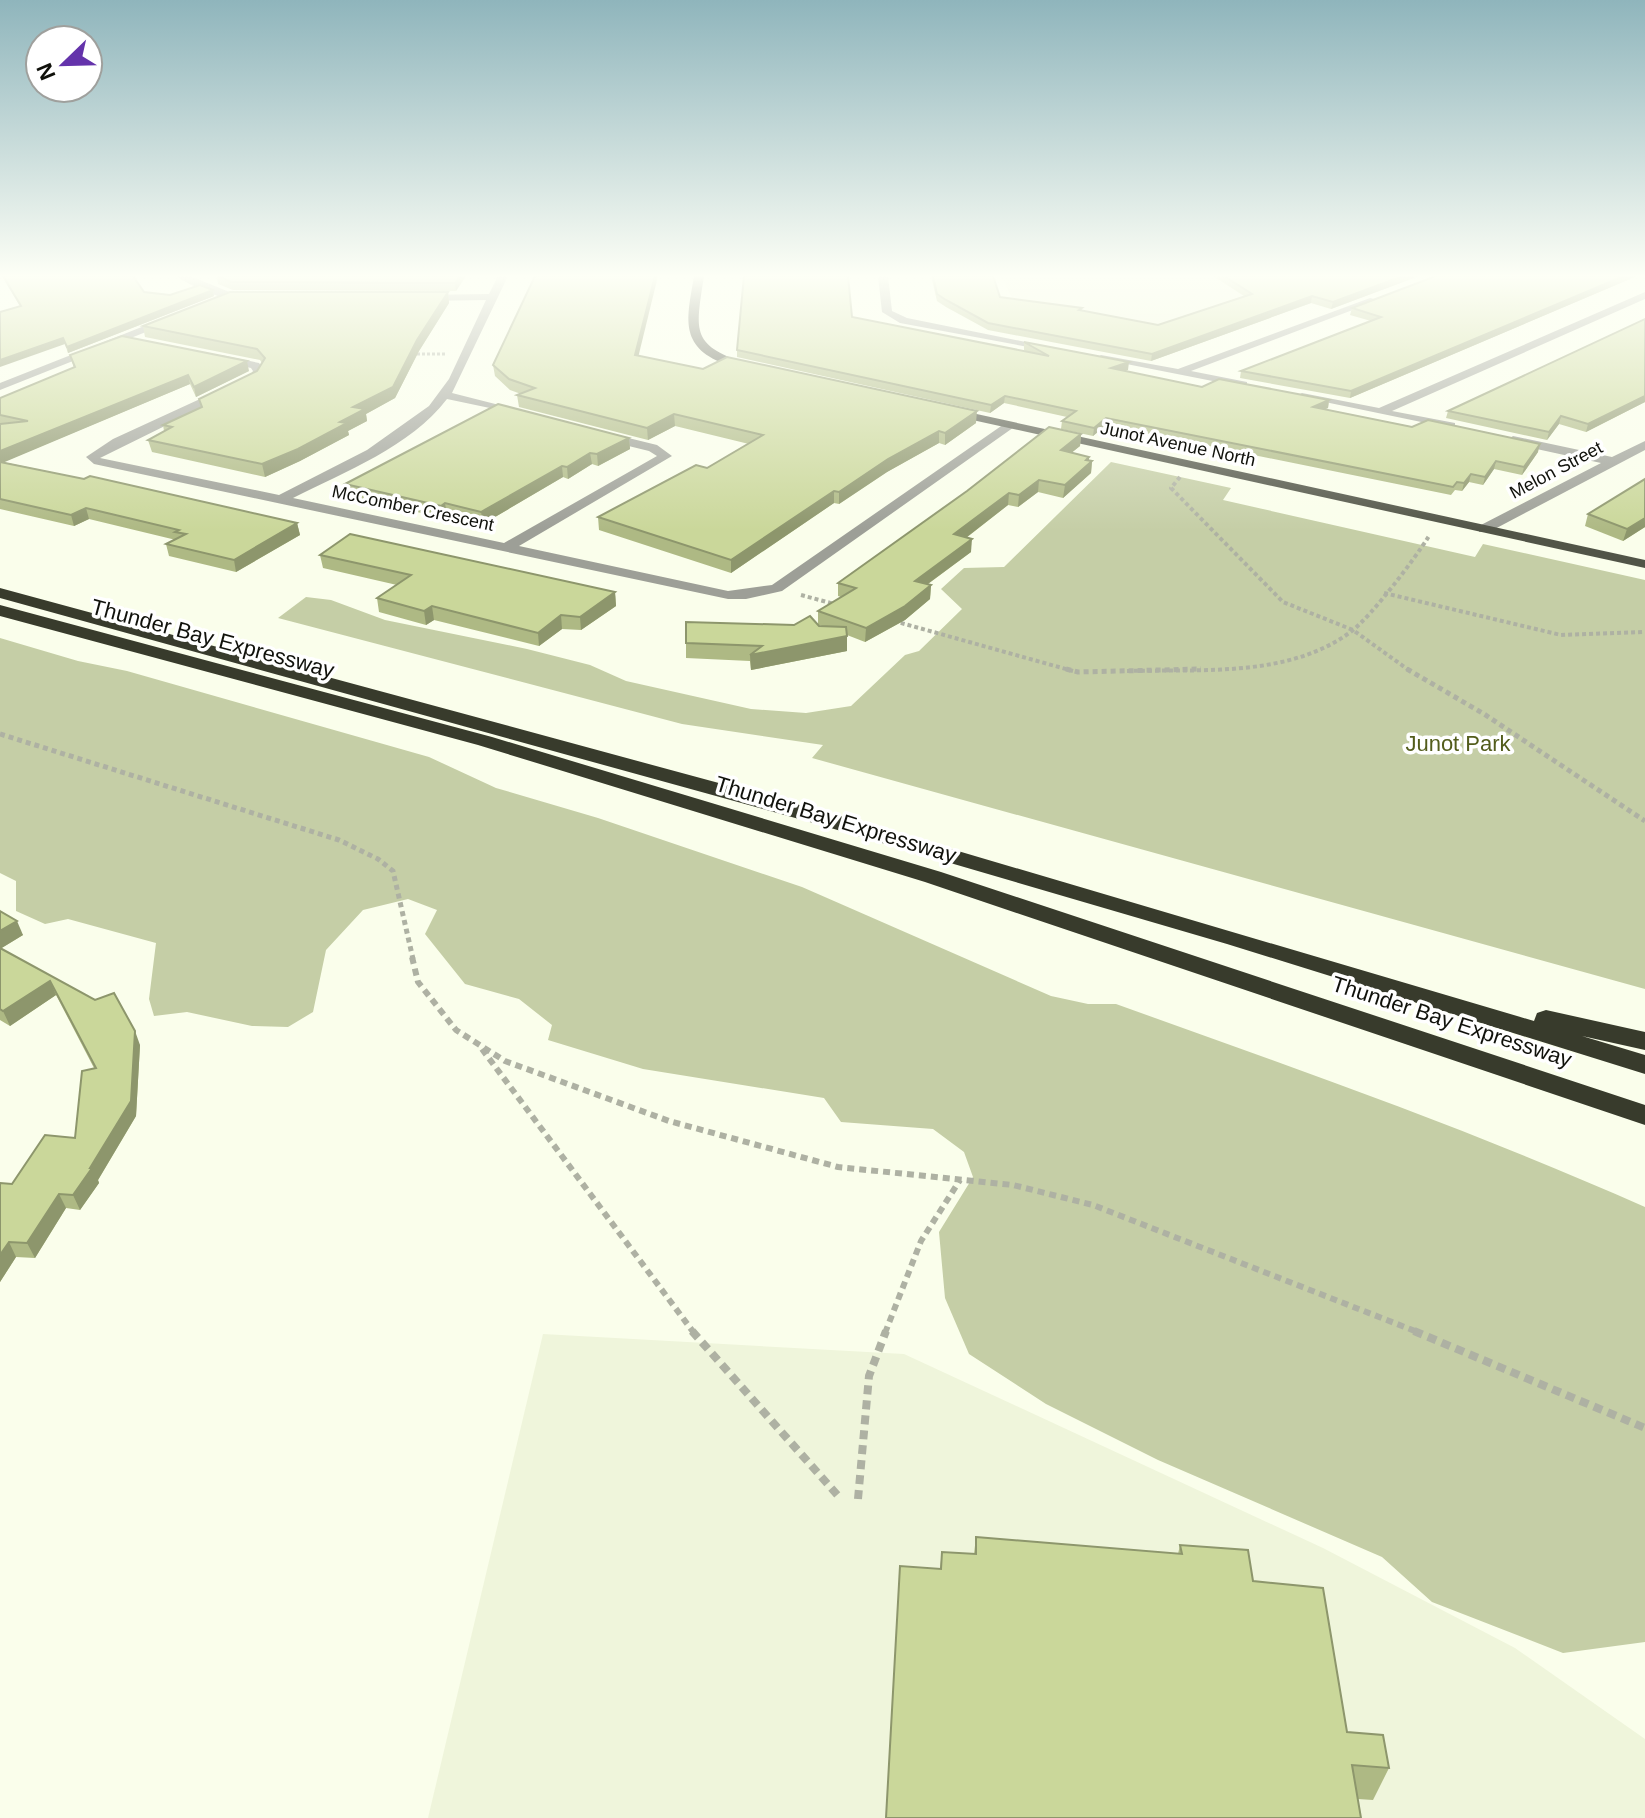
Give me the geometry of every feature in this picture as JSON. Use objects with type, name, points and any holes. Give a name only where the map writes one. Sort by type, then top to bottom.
[{"type":"highway","name":"Thunder Bay Expressway","points":[[0,593],[492,723],[1389,984],[1645,1065]]},
{"type":"highway","name":"Thunder Bay Expressway","points":[[0,610],[485,741],[888,863],[1645,1115]]},
{"type":"highway","points":[[1389,984],[1645,1041]]},
{"type":"highway","points":[[1403,1035],[1645,1133]]},
{"type":"main road","points":[[728,361],[762,371]]},
{"type":"main road","name":"Junot Avenue North","points":[[942,410],[1645,564]]},
{"type":"street","points":[[0,387],[65,361]]},
{"type":"street","name":"McComber Crescent","points":[[234,361],[260,367],[259,371],[254,378],[131,435],[92,457],[94,460],[728,595],[746,595],[777,588],[1011,425]]},
{"type":"street","points":[[282,499],[395,438],[445,395],[462,361]]},
{"type":"street","points":[[1119,361],[1257,387]]},
{"type":"street","points":[[1179,372],[1209,361]]},
{"type":"street","points":[[1382,411],[1496,361]]},
{"type":"street","points":[[1288,393],[1458,427]]},
{"type":"street","points":[[445,395],[539,418]]},
{"type":"street","points":[[508,547],[666,456],[653,448],[593,433]]},
{"type":"street","points":[[1504,438],[1611,461]]},
{"type":"street","name":"Melon Street","points":[[1484,529],[1645,445]]},
{"type":"path","points":[[1191,465],[1171,488],[1283,602],[1353,630],[1389,658],[1484,714],[1645,821]]},
{"type":"path","points":[[893,620],[1078,672],[1261,667],[1314,651],[1353,630],[1429,536]]},
{"type":"path","points":[[777,588],[847,608]]},
{"type":"path","points":[[1384,593],[1561,635],[1645,632]]},
{"type":"path","points":[[0,734],[339,840],[378,859],[393,871],[418,982],[456,1030],[505,1061],[669,1121],[838,1167],[1013,1185],[1093,1205],[1424,1335],[1645,1428]]},
{"type":"path","points":[[478,1044],[677,1314],[840,1498]]},
{"type":"path","points":[[858,1499],[869,1376],[921,1241],[960,1180]]},
{"type":"shaded area","points":[[543,1334],[904,1354],[1323,1548],[1515,1648],[1645,1739],[1645,1818],[428,1818]]},
{"type":"green space","name":"Junot Park","points":[[1111,462],[1231,488],[1223,500],[1475,557],[1483,544],[1645,580],[1645,989],[812,758],[823,745],[682,724],[278,618],[306,597],[331,600],[385,620],[527,649],[590,665],[626,681],[751,709],[806,713],[851,706],[905,655],[919,651],[962,609],[941,589],[964,568],[1004,567]]},
{"type":"green space","points":[[0,638],[429,757],[496,788],[598,818],[802,887],[1051,996],[1088,1004],[1116,1004],[1316,1076],[1449,1126],[1645,1207],[1645,1642],[1563,1653],[1432,1602],[1382,1557],[1158,1460],[1046,1404],[969,1354],[945,1298],[939,1232],[973,1177],[964,1152],[933,1129],[841,1122],[824,1098],[643,1069],[548,1040],[552,1025],[519,999],[465,984],[425,934],[437,910],[408,899],[363,910],[326,950],[313,1012],[288,1027],[252,1026],[187,1012],[154,1016],[149,999],[156,943],[68,919],[45,924],[16,911],[16,881],[0,873]]},
{"type":"building","points":[[72,361],[247,361],[194,387],[188,375],[0,451],[0,424],[28,421],[0,415],[0,398],[75,367]]},
{"type":"building","points":[[263,361],[406,361],[393,387],[353,407],[365,409],[340,422],[347,423],[262,464],[148,440],[172,427],[163,425],[202,407],[199,399],[257,371]]},
{"type":"building","points":[[495,361],[663,361],[703,369],[719,361],[745,361],[977,411],[945,433],[939,431],[888,459],[839,492],[834,491],[731,560],[598,517],[696,465],[707,468],[763,435],[674,414],[647,428],[517,395],[535,388],[509,379],[493,365]]},
{"type":"building","points":[[787,361],[1123,361],[1129,362],[1111,368],[1202,387],[1219,379],[1329,400],[1313,407],[1412,427],[1428,420],[1540,444],[1524,467],[1496,461],[1485,477],[1471,474],[1464,483],[1457,482],[1453,487],[1106,418],[1094,428],[1062,421],[1076,411],[1005,396],[991,405]]},
{"type":"building","points":[[1267,361],[1423,361],[1351,391],[1241,371]]},
{"type":"building","points":[[1555,361],[1645,361],[1645,396],[1588,424],[1561,416],[1549,432],[1448,411]]},
{"type":"building","points":[[498,404],[629,438],[597,454],[590,453],[567,467],[562,466],[481,512],[345,484]]},
{"type":"building","points":[[1049,427],[1081,434],[1061,450],[1089,457],[1086,460],[1092,461],[1065,485],[1039,480],[1019,495],[1009,493],[954,534],[972,539],[915,581],[931,585],[905,606],[866,628],[818,611],[856,588],[838,583],[967,491]]},
{"type":"building","points":[[0,462],[84,479],[90,476],[297,523],[234,560],[166,544],[186,534],[175,532],[179,530],[86,508],[71,515],[0,499]]},
{"type":"building","points":[[1645,479],[1645,518],[1627,529],[1588,514]]},
{"type":"building","points":[[350,534],[615,592],[580,617],[561,615],[538,633],[432,606],[424,611],[377,598],[411,575],[320,555]]},
{"type":"building","points":[[810,616],[819,626],[846,627],[847,636],[750,655],[762,646],[686,643],[686,622],[794,625]]},
{"type":"building","points":[[0,911],[17,921],[0,931]]},
{"type":"building","points":[[0,948],[95,1000],[114,993],[135,1031],[131,1101],[92,1168],[73,1195],[59,1194],[27,1243],[9,1242],[0,1255],[0,1183],[12,1184],[45,1135],[75,1138],[82,1071],[96,1068],[50,981],[3,1011],[0,1009]]},
{"type":"building","points":[[976,1537],[1182,1554],[1180,1545],[1248,1550],[1253,1581],[1323,1588],[1347,1732],[1383,1735],[1389,1768],[1352,1765],[1361,1818],[886,1818],[900,1566],[941,1569],[942,1552],[976,1554]]}]
